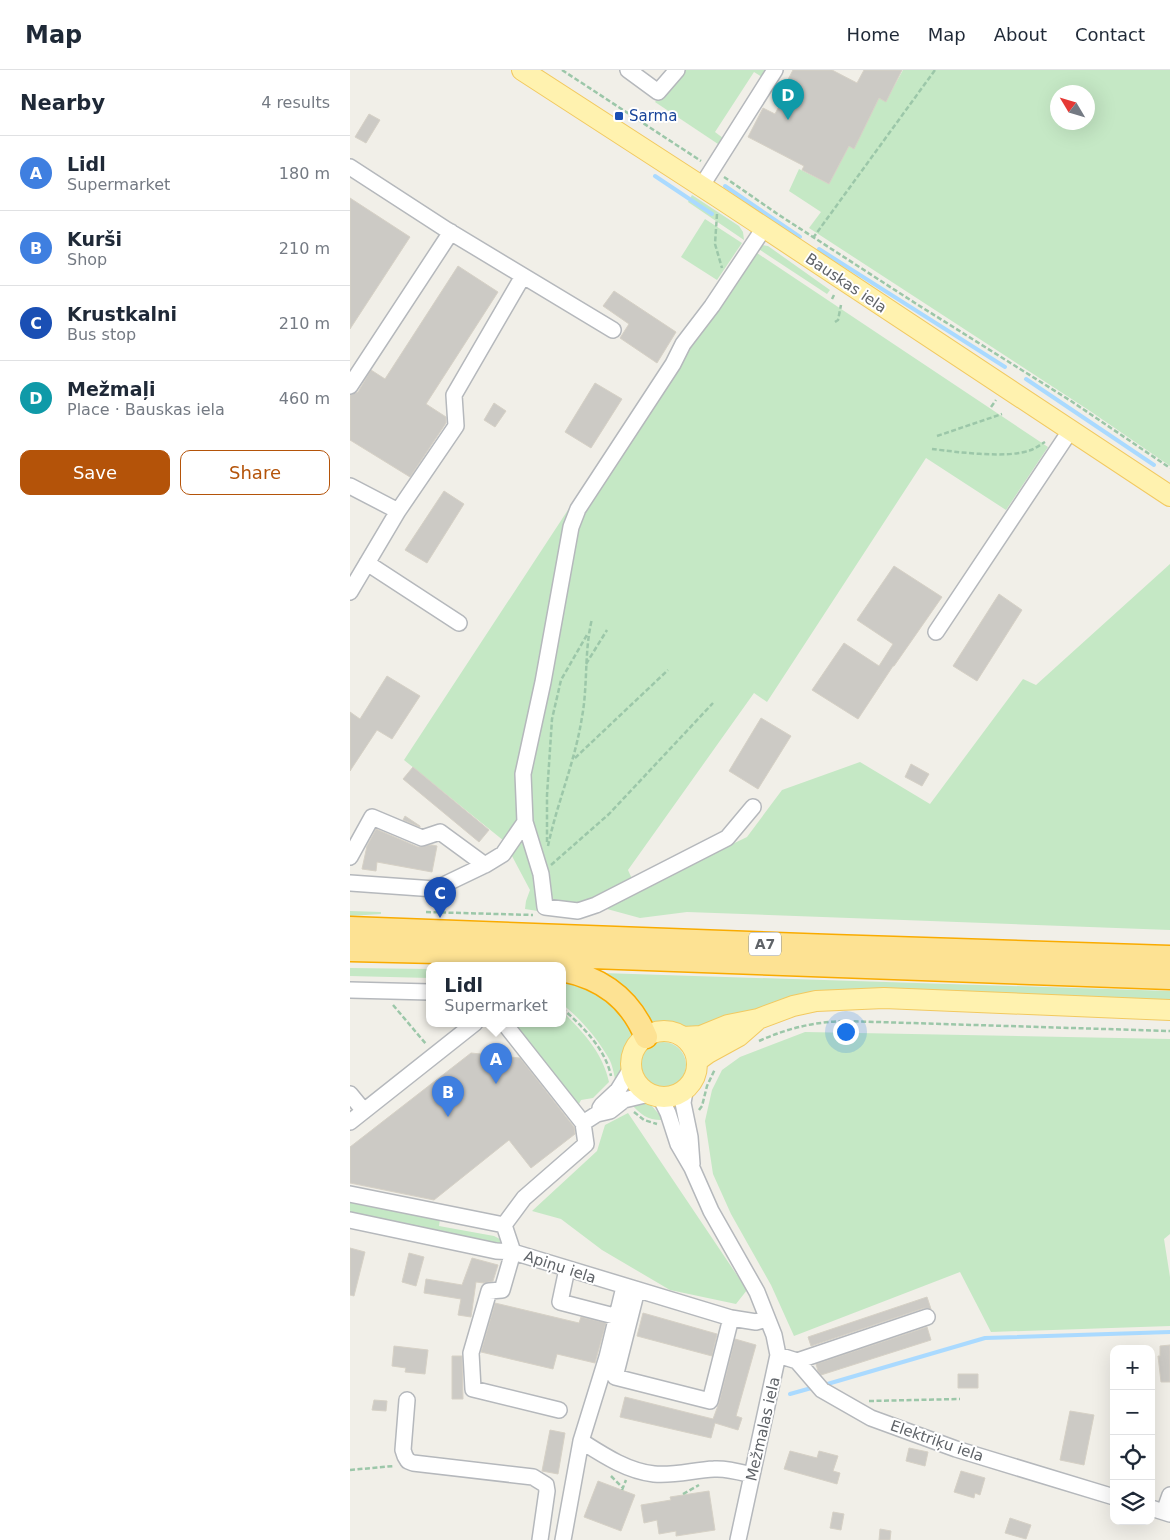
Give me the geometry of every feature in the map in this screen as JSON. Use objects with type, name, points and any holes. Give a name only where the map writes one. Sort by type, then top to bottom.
[{"type":"highway","name":"A7","points":[[355,928],[1170,957]]},
{"type":"highway","name":"A7","points":[[350,950],[1170,978]]},
{"type":"highway","points":[[480,953],[524,962]]},
{"type":"highway","points":[[566,971],[594,979],[613,991],[630,1007],[646,1037]]},
{"type":"main road","name":"Bauskas iela","points":[[522,70],[718,197],[1170,496]]},
{"type":"main road","points":[[683,1037],[702,1036],[728,1025],[816,1001],[884,998],[1170,1010]]},
{"type":"main road","points":[[697,1062],[708,1053],[739,1036],[758,1018]]},
{"type":"main road","points":[[662,1031],[683,1037],[690,1043],[695,1052],[697,1062],[696,1071],[685,1091],[674,1096],[654,1095],[641,1088],[631,1069],[634,1049],[646,1037],[662,1031]]},
{"type":"street","points":[[628,70],[658,92],[677,70]]},
{"type":"street","points":[[701,187],[776,70]]},
{"type":"street","points":[[350,167],[451,232],[613,330]]},
{"type":"street","points":[[753,807],[727,838],[596,905],[578,911],[545,907],[541,874],[525,822],[523,774],[543,682],[571,527],[578,509],[673,364],[683,344],[712,306],[764,228]]},
{"type":"street","points":[[350,386],[451,232]]},
{"type":"street","points":[[350,592],[398,512],[456,426],[454,395],[523,276]]},
{"type":"street","points":[[936,632],[1070,430]]},
{"type":"street","points":[[350,486],[398,512]]},
{"type":"street","points":[[367,563],[459,623]]},
{"type":"street","points":[[350,857],[372,817],[422,838],[440,832],[485,864]]},
{"type":"street","points":[[350,883],[435,889],[504,854],[525,822]]},
{"type":"street","points":[[350,990],[426,992]]},
{"type":"street","points":[[350,1122],[470,1027]]},
{"type":"street","points":[[504,1225],[524,1198],[586,1144],[583,1123],[507,1027]]},
{"type":"street","points":[[597,1114],[602,1104],[618,1090],[631,1069]]},
{"type":"street","points":[[685,1091],[683,1103],[690,1137],[692,1168]]},
{"type":"street","points":[[350,1094],[364,1111]]},
{"type":"street","points":[[583,1123],[597,1114],[610,1111],[624,1100],[654,1095],[668,1112],[678,1144],[692,1168]]},
{"type":"street","name":"Mežmalas iela","points":[[692,1168],[711,1211],[758,1292],[766,1319],[774,1335],[778,1355],[738,1540]]},
{"type":"street","points":[[350,1194],[504,1225]]},
{"type":"street","name":"Apiņu iela","points":[[350,1220],[496,1251],[513,1252],[567,1270],[732,1318],[756,1322],[766,1319]]},
{"type":"street","points":[[504,1225],[513,1252],[502,1290],[489,1290],[471,1353],[473,1389],[559,1410]]},
{"type":"street","points":[[567,1270],[560,1302],[618,1317]]},
{"type":"street","points":[[563,1540],[580,1441],[597,1392],[618,1317],[630,1288]]},
{"type":"street","points":[[630,1288],[615,1377],[710,1401],[732,1318]]},
{"type":"street","points":[[778,1355],[797,1361],[927,1317]]},
{"type":"street","name":"Elektriķu iela","points":[[797,1361],[822,1390],[871,1418],[956,1449],[1110,1496]]},
{"type":"street","points":[[407,1400],[403,1450],[408,1461],[533,1478],[546,1485],[547,1491],[540,1540]]},
{"type":"street","points":[[580,1441],[625,1466],[653,1474],[680,1474],[716,1469],[732,1470],[752,1475]]},
{"type":"street","points":[[1162,1511],[1170,1496]]},
{"type":"path","points":[[562,70],[779,215],[1071,401],[1170,468]]},
{"type":"path","points":[[823,224],[935,70]]},
{"type":"path","points":[[624,119],[628,113]]},
{"type":"path","points":[[718,197],[715,244],[727,281]]},
{"type":"path","points":[[835,322],[838,320],[841,305]]},
{"type":"path","points":[[937,436],[1002,414]]},
{"type":"path","points":[[932,449],[966,454],[1019,453],[1030,450],[1045,442]]},
{"type":"path","points":[[589,632],[562,680],[552,720],[547,796],[547,848],[553,820],[574,759],[583,716],[589,632],[592,619]]},
{"type":"path","points":[[586,665],[607,630]]},
{"type":"path","points":[[574,759],[668,670]]},
{"type":"path","points":[[541,874],[609,814],[713,703]]},
{"type":"path","points":[[424,912],[534,915]]},
{"type":"path","points":[[389,1001],[404,1020],[409,1022],[435,1055]]},
{"type":"path","points":[[566,1011],[574,1018],[607,1058],[612,1083]]},
{"type":"path","points":[[754,1043],[776,1033],[799,1026],[845,1021],[1170,1031]]},
{"type":"path","points":[[697,1112],[702,1106],[711,1076],[718,1065]]},
{"type":"path","points":[[632,1110],[650,1123],[662,1124]]},
{"type":"path","points":[[841,1401],[960,1399]]},
{"type":"path","points":[[350,1470],[413,1463]]},
{"type":"path","points":[[622,1490],[627,1475]]},
{"type":"green space","points":[[682,70],[766,70],[762,77],[754,72],[715,132],[723,138],[718,144],[655,102]]},
{"type":"green space","points":[[903,70],[1170,70],[1170,466],[1090,411],[809,228],[821,212],[789,191],[799,169],[829,184],[849,146],[854,148],[879,98],[886,101]]},
{"type":"green space","points":[[692,195],[739,226],[743,232],[744,240],[688,202]]},
{"type":"green space","points":[[705,219],[742,243],[717,280],[681,257]]},
{"type":"green space","points":[[762,245],[768,246],[830,290],[827,294],[757,248]]},
{"type":"green space","points":[[754,251],[1048,447],[1006,510],[926,458],[767,702],[754,693],[628,870],[637,890],[747,837],[782,790],[860,762],[930,804],[1023,679],[1036,685],[1170,564],[1170,930],[687,912],[640,918],[607,909],[605,906],[581,918],[525,909],[530,890],[504,841],[404,760],[703,304],[714,311]]},
{"type":"green space","points":[[350,911],[381,912],[381,914],[350,916]]},
{"type":"green space","points":[[350,968],[426,969],[426,978],[350,976]]},
{"type":"green space","points":[[602,973],[1170,991],[1170,1003],[829,992],[704,1028],[688,1028],[669,1022],[652,1022],[634,997]]},
{"type":"green space","points":[[566,980],[609,998],[631,1027],[631,1035],[625,1053],[621,1077],[616,1084],[611,1063],[604,1050],[582,1022],[566,1007]]},
{"type":"green space","points":[[566,1015],[585,1035],[597,1052],[609,1082],[593,1098],[581,1100],[579,1104],[516,1027],[566,1027]]},
{"type":"green space","points":[[805,1032],[1170,1039],[1170,1234],[1164,1239],[1170,1277],[1170,1326],[991,1332],[960,1272],[794,1336],[771,1285],[731,1214],[713,1174],[705,1121],[712,1090],[722,1070],[740,1057]]},
{"type":"green space","points":[[663,1042],[676,1046],[682,1052],[686,1065],[682,1078],[676,1084],[663,1088],[650,1084],[644,1078],[640,1065],[644,1052],[650,1046]]},
{"type":"green space","points":[[642,1102],[651,1105],[664,1120],[646,1116],[631,1104]]},
{"type":"green space","points":[[628,1113],[747,1290],[736,1304],[670,1290],[602,1250],[561,1219],[532,1211],[597,1151],[605,1125]]},
{"type":"green space","points":[[350,1199],[440,1219],[439,1226],[494,1236],[500,1239],[500,1244],[350,1212]]},
{"type":"building","points":[[793,70],[832,70],[857,83],[864,70],[902,70],[886,102],[879,98],[854,149],[849,146],[829,184],[802,170],[804,166],[748,137],[763,108],[775,114],[788,89],[784,87]]},
{"type":"building","points":[[369,114],[380,120],[366,143],[355,137]]},
{"type":"building","points":[[350,198],[410,237],[350,329]]},
{"type":"building","points":[[458,266],[498,292],[426,404],[446,417],[446,423],[410,477],[350,440],[350,395],[358,392],[371,370],[385,379]]},
{"type":"building","points":[[614,291],[676,332],[657,363],[620,338],[629,324],[603,306]]},
{"type":"building","points":[[595,383],[622,399],[591,448],[565,432]]},
{"type":"building","points":[[494,403],[506,411],[495,427],[484,420]]},
{"type":"building","points":[[444,491],[464,504],[427,563],[405,550]]},
{"type":"building","points":[[894,566],[942,597],[858,719],[812,690],[844,643],[879,666],[893,644],[857,620]]},
{"type":"building","points":[[999,594],[1022,610],[977,681],[953,666]]},
{"type":"building","points":[[387,676],[420,696],[392,739],[377,730],[350,771],[350,712],[360,719]]},
{"type":"building","points":[[761,718],[791,736],[758,789],[729,771]]},
{"type":"building","points":[[911,764],[929,774],[922,786],[905,777]]},
{"type":"building","points":[[413,767],[489,830],[479,842],[403,779]]},
{"type":"building","points":[[405,816],[420,826],[420,827],[403,820]]},
{"type":"building","points":[[376,829],[418,847],[437,846],[432,872],[377,862],[376,871],[362,869],[367,846]]},
{"type":"building","points":[[471,1053],[520,1058],[574,1127],[575,1134],[531,1168],[509,1140],[434,1200],[350,1183],[350,1147]]},
{"type":"building","points":[[350,1248],[365,1252],[354,1296],[350,1295]]},
{"type":"building","points":[[409,1253],[424,1257],[416,1286],[402,1282]]},
{"type":"building","points":[[472,1258],[498,1265],[493,1281],[476,1282],[471,1317],[458,1315],[461,1299],[424,1293],[426,1279],[462,1285]]},
{"type":"building","points":[[927,1297],[931,1309],[924,1308],[811,1346],[808,1337]]},
{"type":"building","points":[[495,1303],[579,1323],[581,1317],[606,1323],[595,1363],[557,1354],[553,1369],[481,1352]]},
{"type":"building","points":[[643,1313],[717,1334],[712,1356],[637,1336]]},
{"type":"building","points":[[927,1327],[931,1340],[821,1375],[818,1371],[816,1364]]},
{"type":"building","points":[[735,1339],[756,1345],[736,1416],[742,1418],[738,1430],[715,1423],[711,1438],[620,1417],[625,1397],[713,1419],[719,1403]]},
{"type":"building","points":[[1170,1345],[1170,1382],[1161,1382],[1158,1356],[1160,1356],[1160,1346]]},
{"type":"building","points":[[394,1346],[428,1350],[425,1374],[405,1372],[406,1368],[392,1366]]},
{"type":"building","points":[[452,1356],[462,1356],[463,1399],[452,1399]]},
{"type":"building","points":[[958,1374],[978,1374],[978,1388],[958,1388]]},
{"type":"building","points":[[374,1400],[387,1401],[386,1411],[372,1410]]},
{"type":"building","points":[[1070,1411],[1094,1415],[1084,1465],[1060,1460]]},
{"type":"building","points":[[550,1430],[565,1433],[558,1474],[542,1471]]},
{"type":"building","points":[[909,1448],[928,1452],[925,1466],[906,1461]]},
{"type":"building","points":[[790,1451],[817,1458],[819,1451],[838,1456],[833,1471],[840,1473],[837,1484],[784,1469]]},
{"type":"building","points":[[961,1471],[985,1478],[980,1495],[975,1493],[974,1498],[954,1492]]},
{"type":"building","points":[[598,1481],[635,1495],[621,1531],[584,1517]]},
{"type":"building","points":[[709,1491],[715,1530],[676,1536],[676,1531],[659,1534],[657,1520],[644,1523],[641,1505],[671,1500],[670,1497]]},
{"type":"building","points":[[833,1512],[844,1514],[841,1530],[830,1528]]},
{"type":"building","points":[[1010,1518],[1031,1525],[1026,1539],[1005,1533]]},
{"type":"building","points":[[880,1529],[891,1531],[890,1540],[879,1540]]},
{"type":"waterway","points":[[655,176],[712,214]]},
{"type":"waterway","points":[[725,186],[800,237]]},
{"type":"waterway","points":[[819,249],[1005,367]]},
{"type":"waterway","points":[[1026,379],[1154,465]]},
{"type":"waterway","points":[[824,1385],[985,1338],[1170,1332]]},
{"type":"waterway","points":[[790,1394],[815,1387]]},
{"type":"place","name":"Sarma","points":[[619,116]]},
{"type":"place","name":"Mežmaļi","points":[[788,120]]},
{"type":"place","name":"Krustkalni","points":[[440,918]]},
{"type":"place","name":"Lidl","points":[[496,1084]]},
{"type":"place","name":"Kurši","points":[[448,1117]]}]
